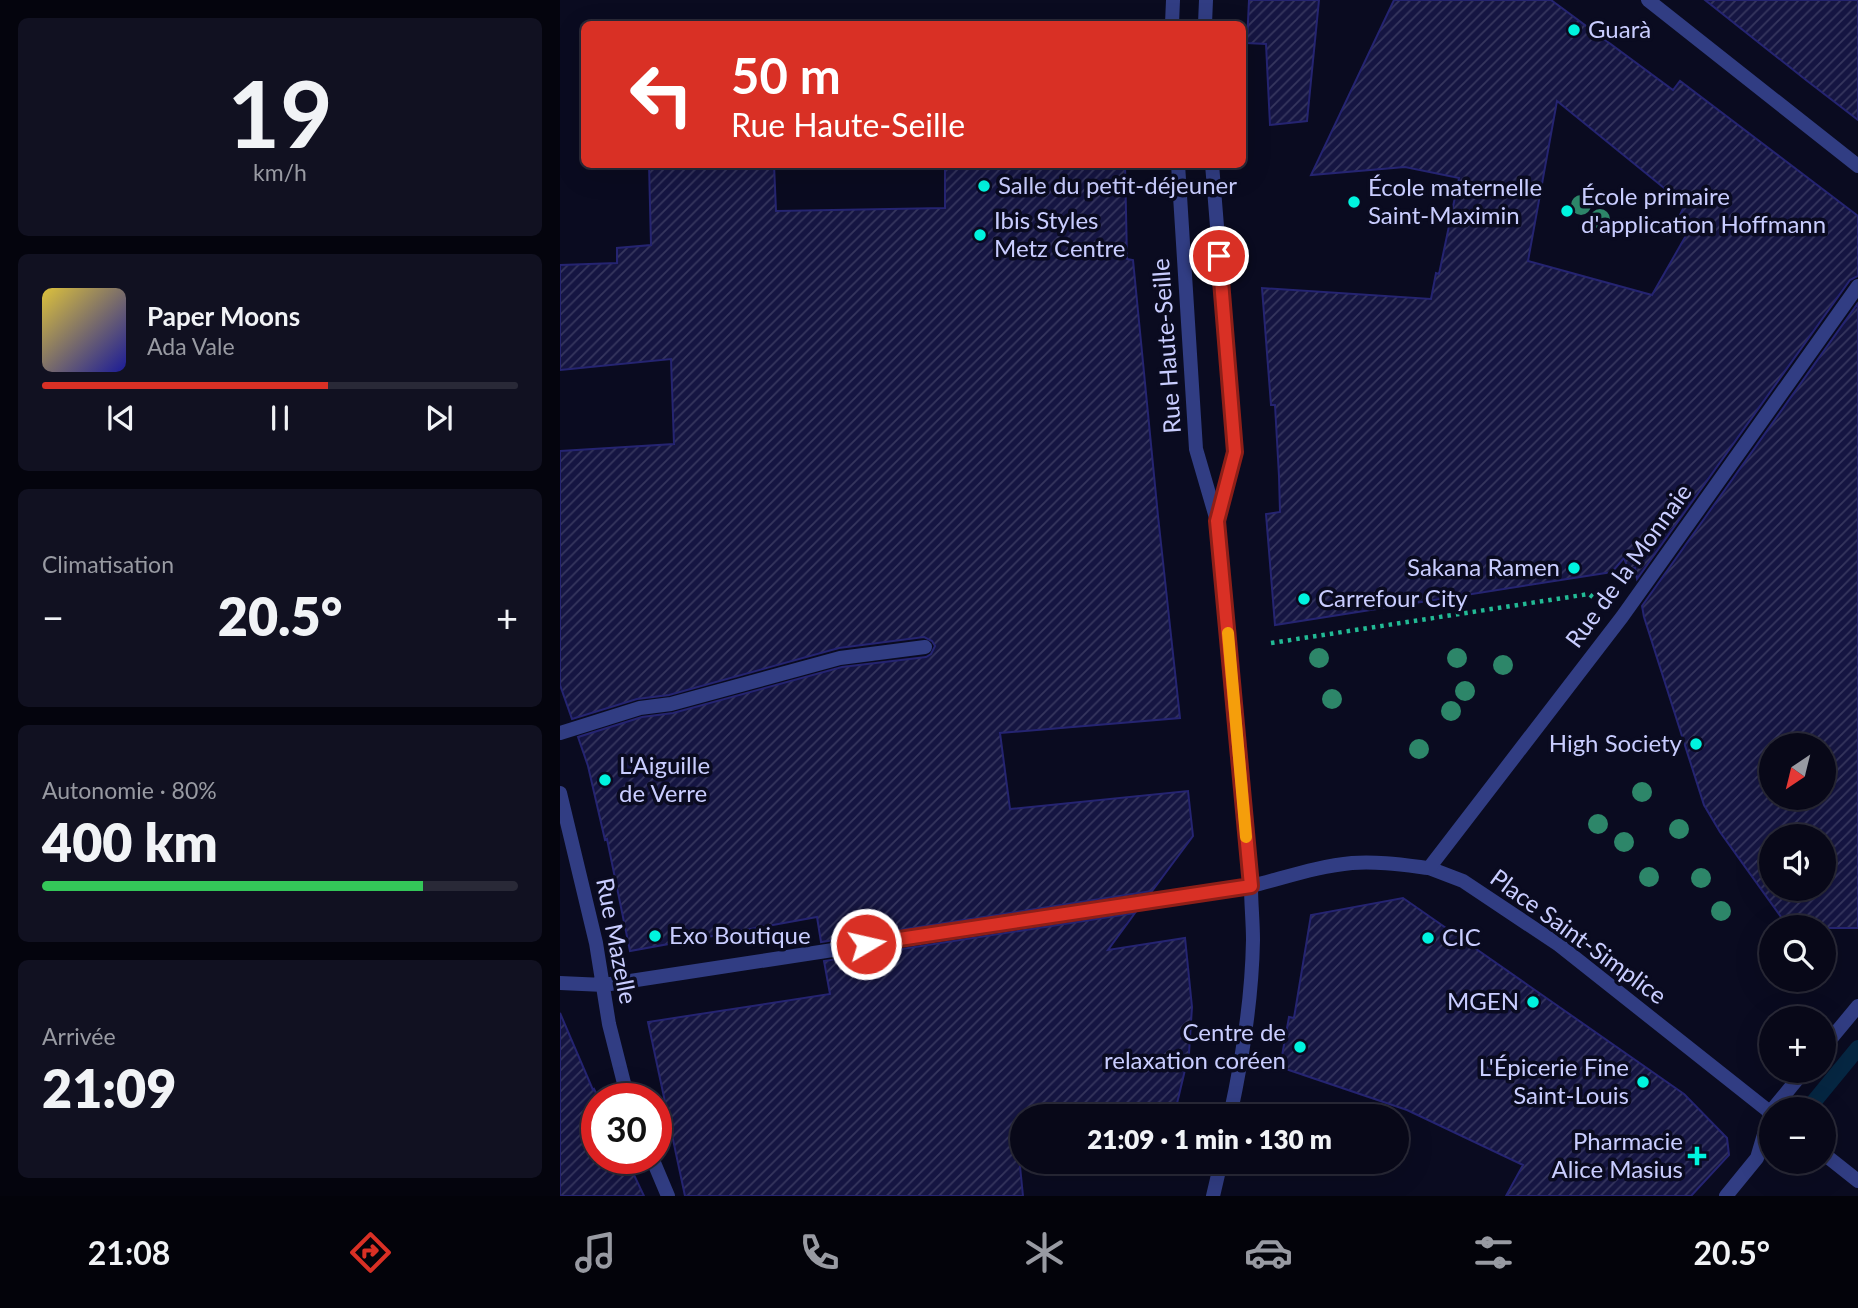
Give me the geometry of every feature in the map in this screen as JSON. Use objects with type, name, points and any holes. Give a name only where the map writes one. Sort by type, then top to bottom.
[{"type":"street","points":[[1172,21],[1173,0]]},
{"type":"street","points":[[1205,21],[1206,0]]},
{"type":"street","points":[[1648,0],[1858,166]]},
{"type":"street","name":"Rue Haute-Seille","points":[[1178,168],[1196,449],[1217,521],[1251,886],[1251,977],[1232,1104]]},
{"type":"street","name":"Rue Haute-Seille","points":[[1212,168],[1235,452],[1217,521]]},
{"type":"street","name":"Rue de la Monnaie","points":[[1429,868],[1622,617],[1858,286]]},
{"type":"street","points":[[560,733],[640,708],[671,704],[840,658],[925,647]]},
{"type":"street","name":"Rue Mazelle","points":[[560,793],[624,1083]]},
{"type":"street","name":"Place Saint-Simplice","points":[[560,983],[604,985],[1251,886],[1352,863],[1390,863],[1429,868],[1462,881],[1559,945],[1759,1102]]},
{"type":"street","points":[[1836,1033],[1858,1006]]},
{"type":"street","points":[[1783,1097],[1794,1083]]},
{"type":"street","points":[[1726,1196],[1757,1158],[1759,1151]]},
{"type":"street","points":[[1836,1164],[1858,1181]]},
{"type":"street","points":[[659,1174],[668,1196]]},
{"type":"street","points":[[1213,1196],[1218,1174]]},
{"type":"path","points":[[1271,643],[1589,594],[1622,617]]},
{"type":"building","points":[[1249,0],[1319,0],[1307,121],[1270,125],[1266,44],[1247,43]]},
{"type":"building","points":[[1394,0],[1551,0],[1673,90],[1680,81],[1858,216],[1858,276],[1850,280],[1637,579],[1635,568],[1628,569],[1624,558],[1612,572],[1275,625],[1266,514],[1280,512],[1279,476],[1275,405],[1271,405],[1262,288],[1431,299],[1436,273],[1439,274],[1459,178],[1405,167],[1311,175]],"holes":[[[1557,101],[1685,205],[1679,217],[1692,225],[1652,295],[1528,261]]]},
{"type":"building","points":[[1705,0],[1858,0],[1858,120],[1806,80]]},
{"type":"building","points":[[649,168],[774,168],[776,211],[945,208],[945,168],[1125,168],[1127,259],[1133,260],[1180,718],[1000,733],[1010,809],[1188,791],[1193,836],[1152,891],[821,942],[817,917],[630,951],[607,839],[605,840],[588,766],[578,737],[642,717],[673,713],[842,667],[926,657],[935,646],[924,637],[839,648],[669,695],[637,699],[572,719],[560,685],[560,451],[674,444],[671,359],[560,370],[560,265],[617,263],[617,248],[651,245]]},
{"type":"building","points":[[1858,303],[1858,928],[1836,928],[1836,915],[1780,915],[1770,901],[1836,901],[1836,824],[1759,824],[1759,886],[1720,832],[1704,805],[1642,606]]},
{"type":"building","points":[[1403,898],[1684,1094],[1727,1138],[1729,1155],[1691,1196],[1506,1196],[1523,1165],[1409,1111],[1409,1104],[1389,1104],[1280,1067],[1289,1017],[1294,1018],[1311,915]]},
{"type":"building","points":[[1135,913],[1108,950],[1185,938],[1192,1007],[1189,1053],[1177,1104],[1010,1104],[1010,1174],[1021,1174],[1023,1196],[685,1196],[672,1135],[672,1083],[661,1083],[648,1022],[830,994],[824,961]]},
{"type":"building","points":[[560,1013],[590,1083],[581,1083],[581,1174],[634,1174],[644,1196],[560,1196]]},
{"type":"waterway","points":[[1818,1097],[1858,1048]]},
{"type":"slow traffic","points":[[1228,633],[1246,837]]},
{"type":"place","name":"Guarà","points":[[1574,30]]},
{"type":"place","name":"Salle du petit-déjeuner","points":[[984,186]]},
{"type":"place","name":"École maternelle Saint-Maximin","points":[[1354,202]]},
{"type":"place","name":"École primaire d'application Hoffmann","points":[[1567,211]]},
{"type":"place","name":"Ibis Styles Metz Centre","points":[[980,235]]},
{"type":"place","name":"Sakana Ramen","points":[[1574,568]]},
{"type":"place","name":"Carrefour City","points":[[1304,599]]},
{"type":"place","name":"High Society","points":[[1696,744]]},
{"type":"place","name":"L'Aiguille de Verre","points":[[605,780]]},
{"type":"place","name":"Exo Boutique","points":[[655,936]]},
{"type":"place","name":"CIC","points":[[1428,938]]},
{"type":"place","name":"MGEN","points":[[1533,1002]]},
{"type":"place","name":"Centre de relaxation coréen","points":[[1300,1047]]},
{"type":"place","name":"L'Épicerie Fine Saint-Louis","points":[[1643,1082]]},
{"type":"place","name":"Pharmacie Alice Masius","points":[[1697,1156]]},
{"type":"route","points":[[866,944],[1251,886],[1217,521],[1235,452],[1219,256]]}]
